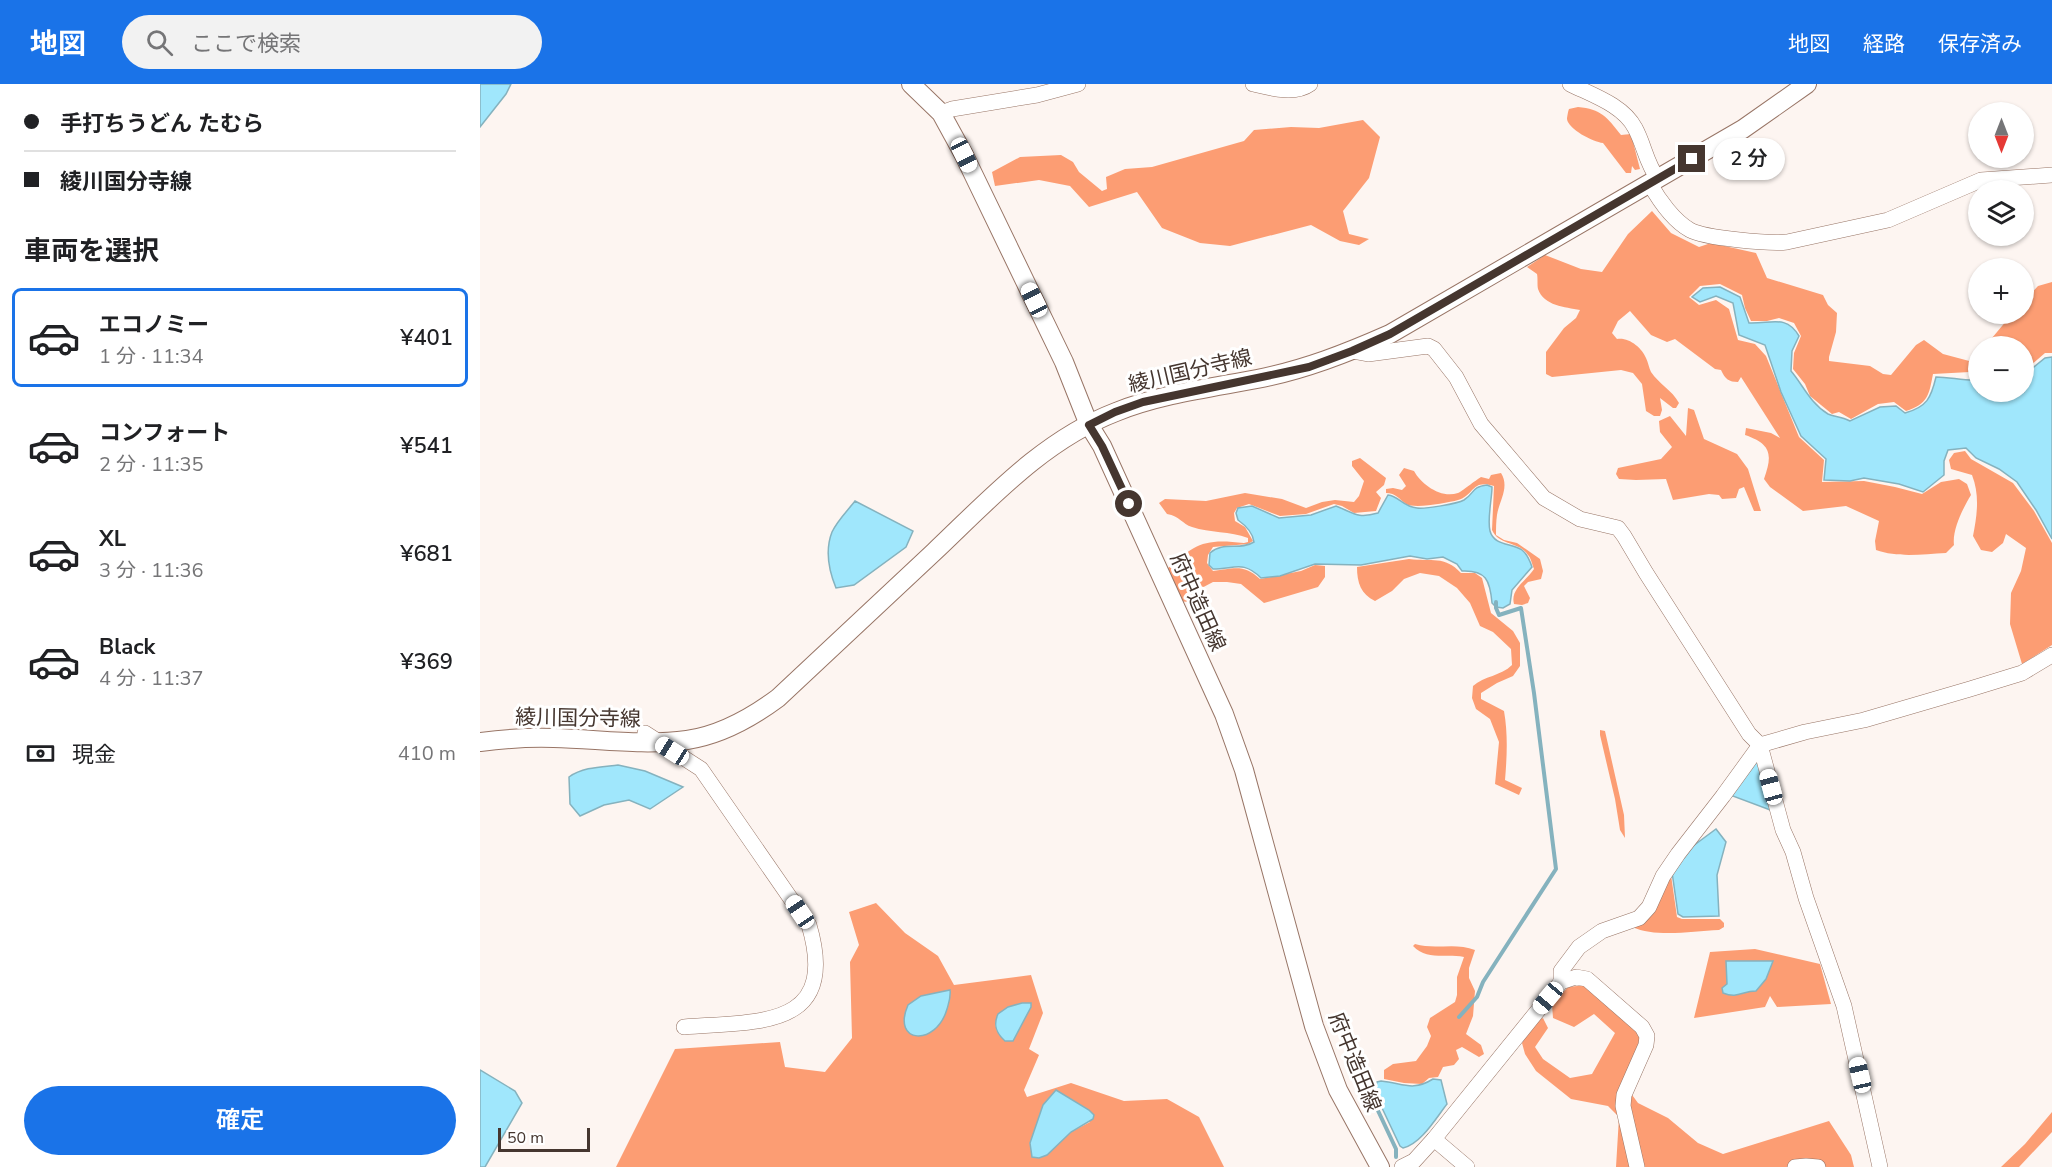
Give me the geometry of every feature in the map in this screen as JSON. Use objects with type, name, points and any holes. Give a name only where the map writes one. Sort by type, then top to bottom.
[{"type":"main road","name":"府中造田線","points":[[911,84],[941,113],[969,166],[1064,362],[1089,425],[1102,446],[1224,714],[1244,770],[1314,1026],[1338,1090],[1380,1167]]},
{"type":"main road","name":"綾川国分寺線","points":[[480,742],[550,737],[688,740],[720,731],[754,716],[778,698],[990,499],[1052,445],[1115,412],[1143,402],[1309,367],[1390,334],[1743,129],[1808,84]]},
{"type":"street","points":[[941,113],[952,109],[1037,95],[1078,84]]},
{"type":"street","points":[[1253,84],[1291,90],[1310,84]]},
{"type":"street","points":[[1570,84],[1619,109],[1634,125],[1654,181],[1655,193],[1682,225],[1696,233],[1772,244],[1787,243],[1888,220],[1981,180],[2052,175]]},
{"type":"street","points":[[1352,351],[1368,354],[1428,346],[1434,349],[1456,377],[1482,424],[1544,498],[1580,519],[1618,528],[1749,734],[1760,745],[1783,830],[1793,852],[1806,898],[1844,1006],[1880,1167]]},
{"type":"street","points":[[1561,982],[1561,971],[1579,947],[1602,932],[1639,918],[1649,907],[1663,876],[1678,854],[1760,745],[1805,732],[1864,720],[1981,686],[2022,673],[2052,655]]},
{"type":"street","points":[[651,738],[701,769],[809,925],[816,948],[815,977],[810,991],[797,1008],[778,1018],[684,1027]]},
{"type":"street","points":[[1402,1167],[1414,1161],[1434,1138],[1561,982],[1576,977],[1587,979],[1642,1027],[1647,1036],[1646,1045],[1624,1095],[1623,1106],[1637,1167]]},
{"type":"street","points":[[1434,1138],[1467,1167]]},
{"type":"street","points":[[1795,1167],[1818,1167]]},
{"type":"shaded area","points":[[1578,107],[1603,115],[1621,135],[1631,134],[1640,169],[1635,170],[1632,166],[1631,173],[1626,173],[1603,143],[1587,138],[1568,123],[1569,109]]},
{"type":"shaded area","points":[[1363,120],[1380,137],[1369,178],[1343,211],[1349,234],[1369,239],[1359,245],[1340,241],[1311,225],[1230,246],[1200,243],[1162,228],[1137,192],[1089,207],[1070,186],[1039,180],[995,186],[992,172],[1020,157],[1061,155],[1073,162],[1079,172],[1102,191],[1107,189],[1106,177],[1125,169],[1152,167],[1244,141],[1254,130],[1291,127],[1319,128]]},
{"type":"shaded area","points":[[1652,211],[1671,233],[1699,247],[1711,243],[1756,253],[1767,278],[1823,295],[1828,305],[1837,313],[1836,332],[1829,361],[1870,366],[1883,374],[1891,375],[1916,345],[1924,340],[1943,354],[1968,361],[1968,372],[1933,374],[1926,398],[1913,408],[1906,411],[1894,402],[1878,404],[1851,419],[1839,412],[1832,414],[1810,396],[1805,384],[1793,369],[1794,353],[1801,336],[1794,323],[1779,318],[1751,321],[1742,295],[1720,284],[1700,286],[1689,297],[1699,305],[1716,300],[1729,309],[1738,340],[1755,344],[1766,356],[1799,437],[1824,460],[1822,482],[1864,481],[1922,494],[1941,482],[1959,479],[1967,484],[1971,495],[1956,526],[1954,545],[1946,553],[1902,555],[1884,552],[1876,550],[1875,541],[1879,521],[1846,506],[1803,511],[1770,487],[1764,479],[1768,451],[1760,442],[1745,435],[1746,428],[1771,433],[1780,438],[1741,377],[1738,382],[1730,381],[1721,370],[1715,369],[1675,339],[1667,342],[1651,335],[1630,311],[1618,321],[1612,333],[1617,339],[1630,341],[1641,351],[1651,372],[1679,403],[1676,408],[1660,398],[1662,410],[1660,416],[1654,416],[1646,411],[1642,384],[1633,373],[1621,370],[1552,377],[1546,374],[1546,352],[1564,328],[1576,318],[1580,310],[1562,307],[1545,299],[1538,289],[1537,274],[1527,267],[1545,255],[1581,269],[1602,272],[1628,234]]},
{"type":"shaded area","points":[[2052,282],[2052,353],[2045,353],[2034,362],[2034,336],[1994,336],[2004,324],[2034,324],[2034,290],[2038,286]]},
{"type":"shaded area","points":[[1688,408],[1694,410],[1704,439],[1737,454],[1748,469],[1761,511],[1754,511],[1744,487],[1739,489],[1736,498],[1722,499],[1719,495],[1709,494],[1673,500],[1666,479],[1619,479],[1616,474],[1618,468],[1661,459],[1672,447],[1660,432],[1659,421],[1670,416],[1686,436]]},
{"type":"shaded area","points":[[1965,451],[1971,459],[2013,483],[2034,511],[2052,543],[2052,645],[2022,664],[2010,624],[2011,593],[2021,571],[2026,548],[2006,534],[2003,543],[1992,552],[1981,550],[1973,536],[1977,513],[1975,483],[1972,475],[1951,469],[1949,460],[1954,453]]},
{"type":"shaded area","points":[[1360,458],[1386,478],[1384,485],[1376,492],[1381,498],[1376,511],[1354,513],[1334,504],[1306,514],[1280,516],[1249,504],[1237,508],[1234,513],[1235,521],[1245,527],[1253,541],[1248,544],[1213,547],[1208,555],[1207,563],[1213,571],[1244,569],[1260,579],[1301,571],[1315,565],[1325,566],[1325,577],[1318,587],[1264,603],[1241,584],[1213,582],[1196,591],[1189,602],[1177,601],[1164,572],[1183,555],[1200,545],[1218,541],[1244,543],[1248,542],[1248,538],[1189,526],[1175,516],[1167,514],[1159,503],[1165,499],[1206,501],[1245,493],[1282,499],[1306,508],[1335,500],[1354,502],[1359,496],[1364,481],[1352,466],[1352,461]]},
{"type":"shaded area","points":[[1404,468],[1414,471],[1421,481],[1445,494],[1460,492],[1481,477],[1489,479],[1491,475],[1501,473],[1504,489],[1497,515],[1496,535],[1504,540],[1517,543],[1540,559],[1543,571],[1541,579],[1528,582],[1524,586],[1530,598],[1528,603],[1514,604],[1513,599],[1516,589],[1534,569],[1530,558],[1520,547],[1499,539],[1492,530],[1494,486],[1487,484],[1477,486],[1463,498],[1453,501],[1431,505],[1410,505],[1395,495],[1386,493],[1386,489],[1402,490],[1406,486],[1399,475]]},
{"type":"shaded area","points":[[1409,559],[1443,561],[1461,573],[1475,573],[1482,578],[1491,613],[1513,631],[1520,643],[1520,666],[1513,676],[1481,693],[1481,699],[1504,711],[1507,745],[1505,780],[1522,788],[1519,795],[1495,784],[1499,742],[1490,719],[1476,709],[1472,698],[1473,686],[1503,672],[1512,665],[1511,649],[1493,632],[1480,626],[1470,603],[1457,588],[1439,576],[1420,573],[1404,579],[1392,591],[1375,601],[1366,595],[1361,587],[1357,567]]},
{"type":"shaded area","points":[[1600,730],[1605,731],[1624,815],[1625,838],[1620,830]]},
{"type":"shaded area","points":[[1671,875],[1677,917],[1720,919],[1724,927],[1719,930],[1663,933],[1632,927]]},
{"type":"shaded area","points":[[876,903],[905,933],[938,956],[954,985],[1031,975],[1043,1013],[1029,1049],[1039,1055],[1024,1090],[1027,1097],[1071,1083],[1124,1101],[1167,1099],[1199,1117],[1224,1167],[616,1167],[675,1049],[780,1042],[785,1067],[825,1072],[852,1038],[850,962],[859,945],[849,912]],"holes":[[[1056,1091],[1090,1122],[1071,1132],[1058,1143],[1030,1143],[1043,1106]]]},
{"type":"shaded area","points":[[1415,944],[1475,950],[1469,968],[1469,978],[1475,991],[1473,1016],[1466,1034],[1481,1045],[1484,1054],[1479,1057],[1462,1047],[1456,1050],[1459,1059],[1454,1065],[1443,1067],[1438,1077],[1429,1078],[1422,1084],[1384,1079],[1384,1070],[1393,1064],[1416,1061],[1427,1046],[1431,1036],[1427,1027],[1430,1018],[1455,1002],[1457,977],[1464,957],[1431,955],[1418,951],[1413,946]]},
{"type":"shaded area","points":[[1755,949],[1820,964],[1831,1004],[1777,1007],[1770,996],[1765,1007],[1694,1018],[1710,952]]},
{"type":"shaded area","points":[[1586,985],[1638,1032],[1642,1040],[1624,1084],[1638,1103],[1668,1118],[1698,1143],[1723,1154],[1829,1121],[1851,1155],[1854,1167],[1616,1167],[1619,1117],[1608,1106],[1571,1099],[1536,1071],[1525,1054],[1522,1043],[1533,1023],[1543,1018],[1548,1028],[1535,1047],[1543,1059],[1570,1078],[1592,1074],[1615,1033],[1594,1014],[1574,1027],[1553,1018],[1552,1005],[1568,987]]},
{"type":"shaded area","points":[[2052,1112],[2052,1132],[2019,1167],[2001,1167],[2025,1144]]},
{"type":"water","points":[[480,84],[511,84],[480,127]]},
{"type":"water","points":[[1720,287],[1740,297],[1749,323],[1783,322],[1794,329],[1799,336],[1792,351],[1791,371],[1822,410],[1850,421],[1880,407],[1896,406],[1905,413],[1918,408],[1930,396],[1936,377],[1968,380],[1968,402],[2034,402],[2034,367],[2045,358],[2052,357],[2052,539],[2017,482],[1999,469],[1976,458],[1966,448],[1948,450],[1944,461],[1944,475],[1923,492],[1899,484],[1864,478],[1850,481],[1824,480],[1826,459],[1801,436],[1781,392],[1765,345],[1739,335],[1733,303],[1716,296],[1700,302],[1692,297],[1703,288]]},
{"type":"water","points":[[1487,485],[1492,487],[1489,521],[1492,536],[1499,542],[1522,550],[1532,567],[1512,590],[1510,604],[1503,608],[1496,607],[1492,603],[1490,588],[1482,575],[1477,572],[1462,571],[1457,564],[1443,557],[1427,559],[1410,556],[1361,565],[1315,564],[1280,576],[1261,578],[1244,567],[1213,569],[1209,565],[1210,553],[1215,549],[1249,545],[1254,542],[1248,529],[1238,520],[1236,513],[1238,508],[1252,506],[1279,518],[1311,515],[1336,506],[1365,515],[1378,513],[1388,495],[1412,507],[1427,508],[1460,502],[1476,489]]},
{"type":"water","points":[[855,501],[913,531],[906,547],[854,585],[836,588],[829,560],[830,539],[837,524]]},
{"type":"water","points":[[1755,760],[1762,764],[1773,811],[1730,795]]},
{"type":"water","points":[[618,765],[645,771],[683,787],[650,809],[629,800],[604,805],[580,816],[570,804],[569,777],[586,769]]},
{"type":"water","points":[[1716,829],[1726,842],[1717,875],[1719,916],[1683,917],[1678,914],[1672,872],[1689,849]]},
{"type":"water","points":[[1726,961],[1773,961],[1766,979],[1756,991],[1733,995],[1723,993],[1722,988],[1727,984]]},
{"type":"water","points":[[950,990],[947,1009],[934,1030],[917,1036],[910,1033],[905,1027],[904,1018],[908,1005],[921,996]]},
{"type":"water","points":[[1031,1003],[1031,1007],[1013,1041],[1005,1041],[996,1029],[998,1014],[1008,1007]]},
{"type":"water","points":[[480,1070],[515,1091],[522,1103],[485,1167],[480,1167]]},
{"type":"water","points":[[1433,1079],[1441,1080],[1447,1104],[1422,1136],[1410,1146],[1403,1148],[1374,1091],[1377,1082],[1413,1086]]},
{"type":"water","points":[[1056,1090],[1089,1110],[1094,1115],[1093,1119],[1071,1132],[1047,1155],[1039,1158],[1032,1157],[1030,1143],[1043,1105]]},
{"type":"waterway","points":[[1459,1017],[1477,997],[1483,982],[1556,869],[1521,608],[1499,615],[1496,602]]},
{"type":"waterway","points":[[1365,1083],[1396,1149],[1396,1157]]},
{"type":"route","points":[[1129,504],[1102,446],[1089,425],[1143,402],[1309,367],[1352,351],[1390,334],[1692,159]]}]
